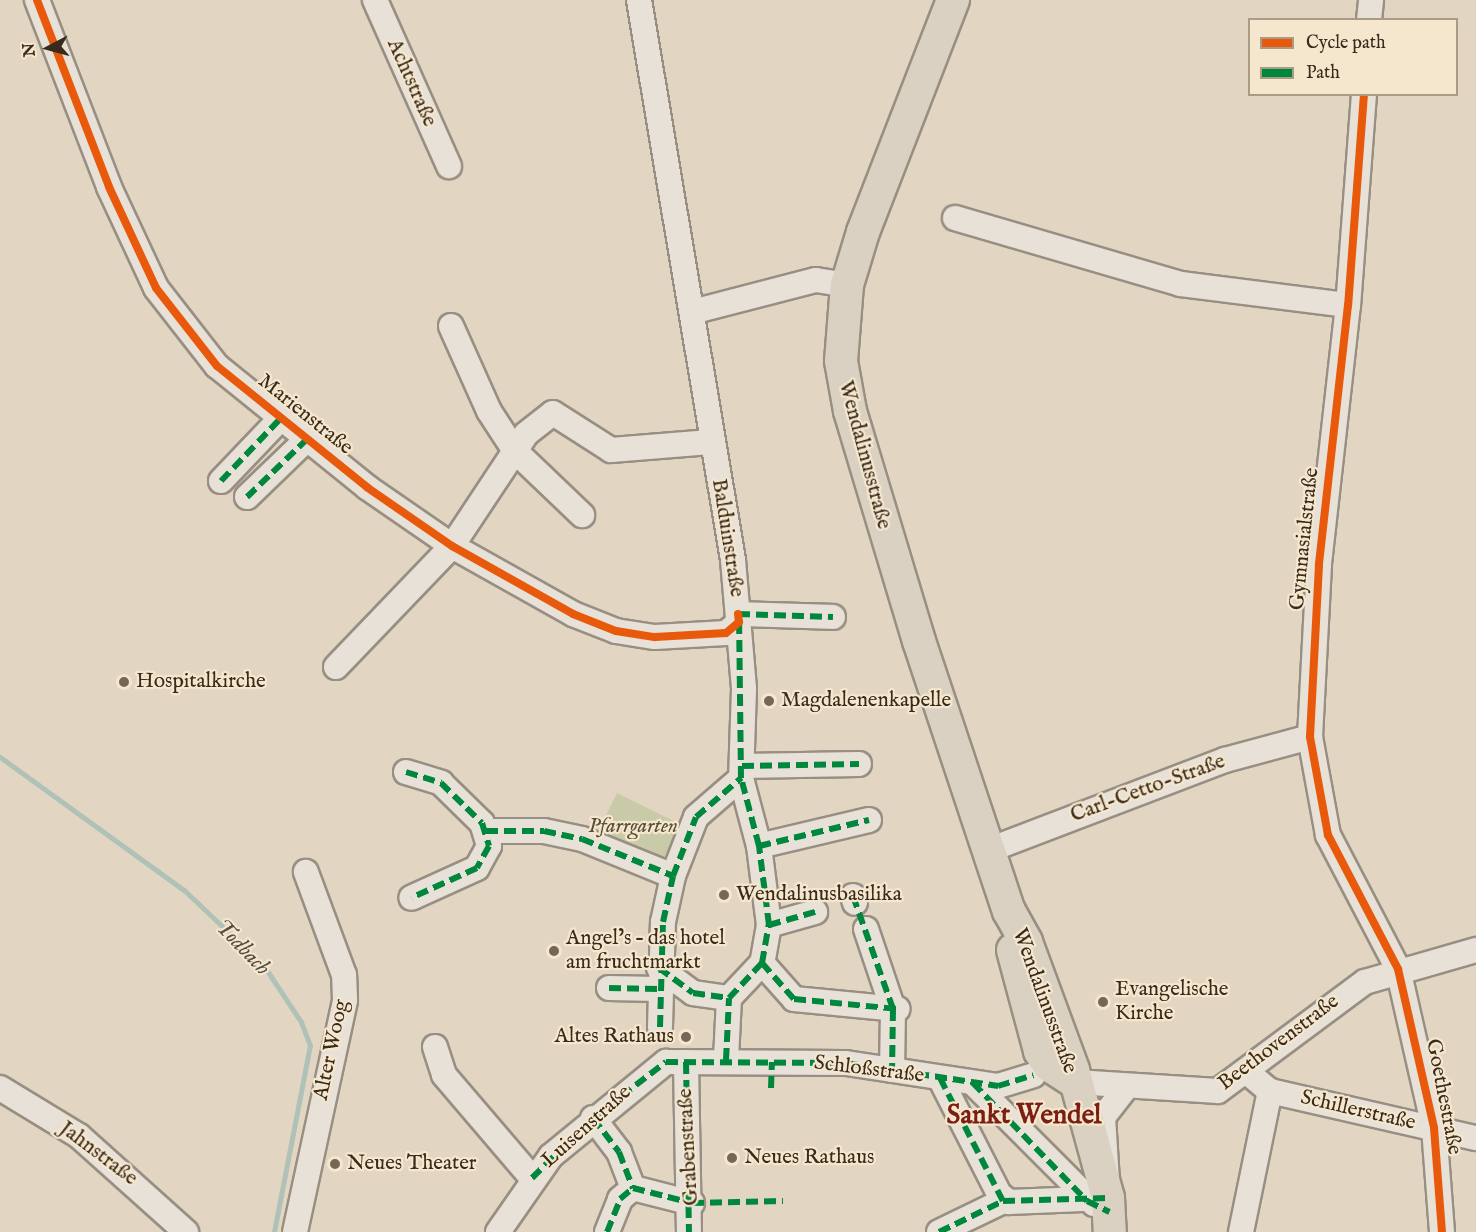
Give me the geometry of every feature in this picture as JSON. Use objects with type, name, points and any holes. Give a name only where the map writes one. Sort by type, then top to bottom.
[{"type":"main road","name":"Wendalinusstraße","points":[[953,0],[876,197],[847,285],[841,361],[850,411],[1009,910],[1021,991],[1040,1051],[1049,1065],[1075,1082]]},
{"type":"main road","points":[[1075,1082],[1104,1211]]},
{"type":"street","name":"Marienstraße","points":[[37,0],[109,187],[156,288],[217,366],[279,420],[452,546],[537,596],[594,624],[638,635],[726,633],[739,618]]},
{"type":"street","name":"Achtstraße","points":[[375,0],[449,166]]},
{"type":"street","name":"Balduinstraße","points":[[639,0],[692,312],[739,618],[742,772],[759,846],[769,925],[762,963]]},
{"type":"street","points":[[1369,18],[1371,0]]},
{"type":"street","name":"Gymnasialstraße","points":[[1364,96],[1348,304],[1319,565],[1310,737],[1328,835],[1398,969]]},
{"type":"street","points":[[955,218],[1181,284],[1348,304]]},
{"type":"street","points":[[692,312],[816,280],[847,285]]},
{"type":"street","points":[[451,326],[489,411],[515,452],[582,515]]},
{"type":"street","points":[[336,667],[452,546],[515,452],[553,413],[611,450],[711,441]]},
{"type":"street","points":[[221,481],[279,420]]},
{"type":"street","points":[[248,498],[306,440]]},
{"type":"street","points":[[739,618],[833,617]]},
{"type":"street","name":"Carl-Cetto-Straße","points":[[989,850],[1225,760],[1310,737]]},
{"type":"street","points":[[660,1027],[659,979],[673,876],[706,804],[742,772],[859,764]]},
{"type":"street","points":[[406,772],[441,783],[486,831],[486,858],[477,868],[411,898]]},
{"type":"street","points":[[759,846],[869,820]]},
{"type":"street","points":[[486,831],[557,833],[673,876]]},
{"type":"street","name":"Alter Woog","points":[[295,1232],[345,1000],[344,975],[306,873]]},
{"type":"street","points":[[769,925],[816,912]]},
{"type":"street","points":[[866,929],[896,1009],[891,1070]]},
{"type":"street","name":"Beethovenstraße","points":[[1075,1082],[1206,1094],[1247,1072],[1336,1000],[1398,969],[1476,950]]},
{"type":"street","points":[[726,1060],[729,998],[762,963],[794,999],[896,1009]]},
{"type":"street","name":"Goethestraße","points":[[1398,969],[1434,1128],[1442,1232]]},
{"type":"street","points":[[609,988],[659,979],[693,993],[729,998]]},
{"type":"street","points":[[435,1047],[444,1075],[532,1178]]},
{"type":"street","name":"Schloßstraße","points":[[679,1059],[726,1060],[772,1068],[891,1070],[998,1086],[1033,1075]]},
{"type":"street","name":"Luisenstraße","points":[[498,1232],[532,1178],[593,1118],[679,1059]]},
{"type":"street","name":"Grabenstraße","points":[[679,1059],[683,1130],[690,1150],[692,1203],[689,1232]]},
{"type":"street","name":"Schillerstraße","points":[[1247,1072],[1270,1091],[1476,1138]]},
{"type":"street","points":[[940,1078],[1003,1201]]},
{"type":"street","points":[[973,1083],[1104,1211]]},
{"type":"street","name":"Jahnstraße","points":[[0,1088],[79,1136],[186,1232]]},
{"type":"street","points":[[1104,1211],[1103,1117],[1126,1088]]},
{"type":"street","points":[[1241,1232],[1270,1091]]},
{"type":"street","points":[[593,1118],[619,1152],[633,1188]]},
{"type":"street","points":[[633,1188],[692,1203]]},
{"type":"street","points":[[607,1232],[620,1199],[633,1188]]},
{"type":"street","points":[[939,1232],[1003,1201],[1104,1211]]},
{"type":"green space","name":"Pfarrgarten","points":[[617,793],[682,825],[662,861],[595,837]]},
{"type":"waterway","name":"Todbach","points":[[0,757],[184,890],[264,966],[301,1022],[310,1045],[274,1232]]},
{"type":"marked path","points":[[221,481],[279,420]]},
{"type":"marked path","points":[[247,497],[306,440]]},
{"type":"marked path","points":[[738,614],[833,617]]},
{"type":"marked path","points":[[726,1060],[729,998],[762,963],[769,925],[759,846],[741,778],[739,622]]},
{"type":"marked path","points":[[742,766],[859,764]]},
{"type":"marked path","points":[[406,772],[441,783],[482,823],[489,846],[477,868],[411,898]]},
{"type":"marked path","points":[[660,1027],[663,922],[673,876],[696,817],[741,778]]},
{"type":"marked path","points":[[759,846],[869,820]]},
{"type":"marked path","points":[[486,831],[544,831],[582,839],[673,876]]},
{"type":"marked path","points":[[853,896],[893,1009],[892,1070]]},
{"type":"marked path","points":[[769,925],[815,912]]},
{"type":"marked path","points":[[762,963],[794,999],[897,1009]]},
{"type":"marked path","points":[[659,968],[693,993],[729,998]]},
{"type":"marked path","points":[[609,988],[658,989]]},
{"type":"marked path","points":[[532,1178],[593,1118],[666,1062],[846,1063],[998,1086],[1033,1075]]},
{"type":"marked path","points":[[686,1062],[689,1232]]},
{"type":"marked path","points":[[771,1088],[772,1062]]},
{"type":"marked path","points":[[940,1078],[1003,1201],[1108,1198]]},
{"type":"marked path","points":[[973,1083],[1087,1201],[1110,1212]]},
{"type":"marked path","points":[[593,1118],[619,1152],[633,1188]]},
{"type":"marked path","points":[[633,1188],[692,1203],[783,1201]]},
{"type":"marked path","points":[[607,1232],[620,1199],[633,1188]]},
{"type":"marked path","points":[[939,1232],[1003,1201]]},
{"type":"cycle path","points":[[37,0],[109,187],[156,288],[217,366],[368,488],[452,546],[573,614],[616,631],[655,637],[726,633],[739,622],[738,614]]},
{"type":"cycle path","points":[[1364,96],[1348,305],[1319,565],[1310,737],[1328,835],[1398,969],[1434,1128],[1442,1232]]},
{"type":"place","name":"Hospitalkirche","points":[[124,682]]},
{"type":"place","name":"Magdalenenkapelle","points":[[769,701]]},
{"type":"place","name":"Wendalinusbasilika","points":[[724,895]]},
{"type":"place","name":"Angel’s – das hotel am fruchtmarkt","points":[[554,951]]},
{"type":"place","name":"Evangelische Kirche","points":[[1103,1002]]},
{"type":"place","name":"Altes Rathaus","points":[[686,1037]]},
{"type":"place","name":"Neues Rathaus","points":[[732,1158]]},
{"type":"place","name":"Neues Theater","points":[[335,1164]]},
{"type":"district","name":"Sankt Wendel","points":[[1024,1117]]}]
